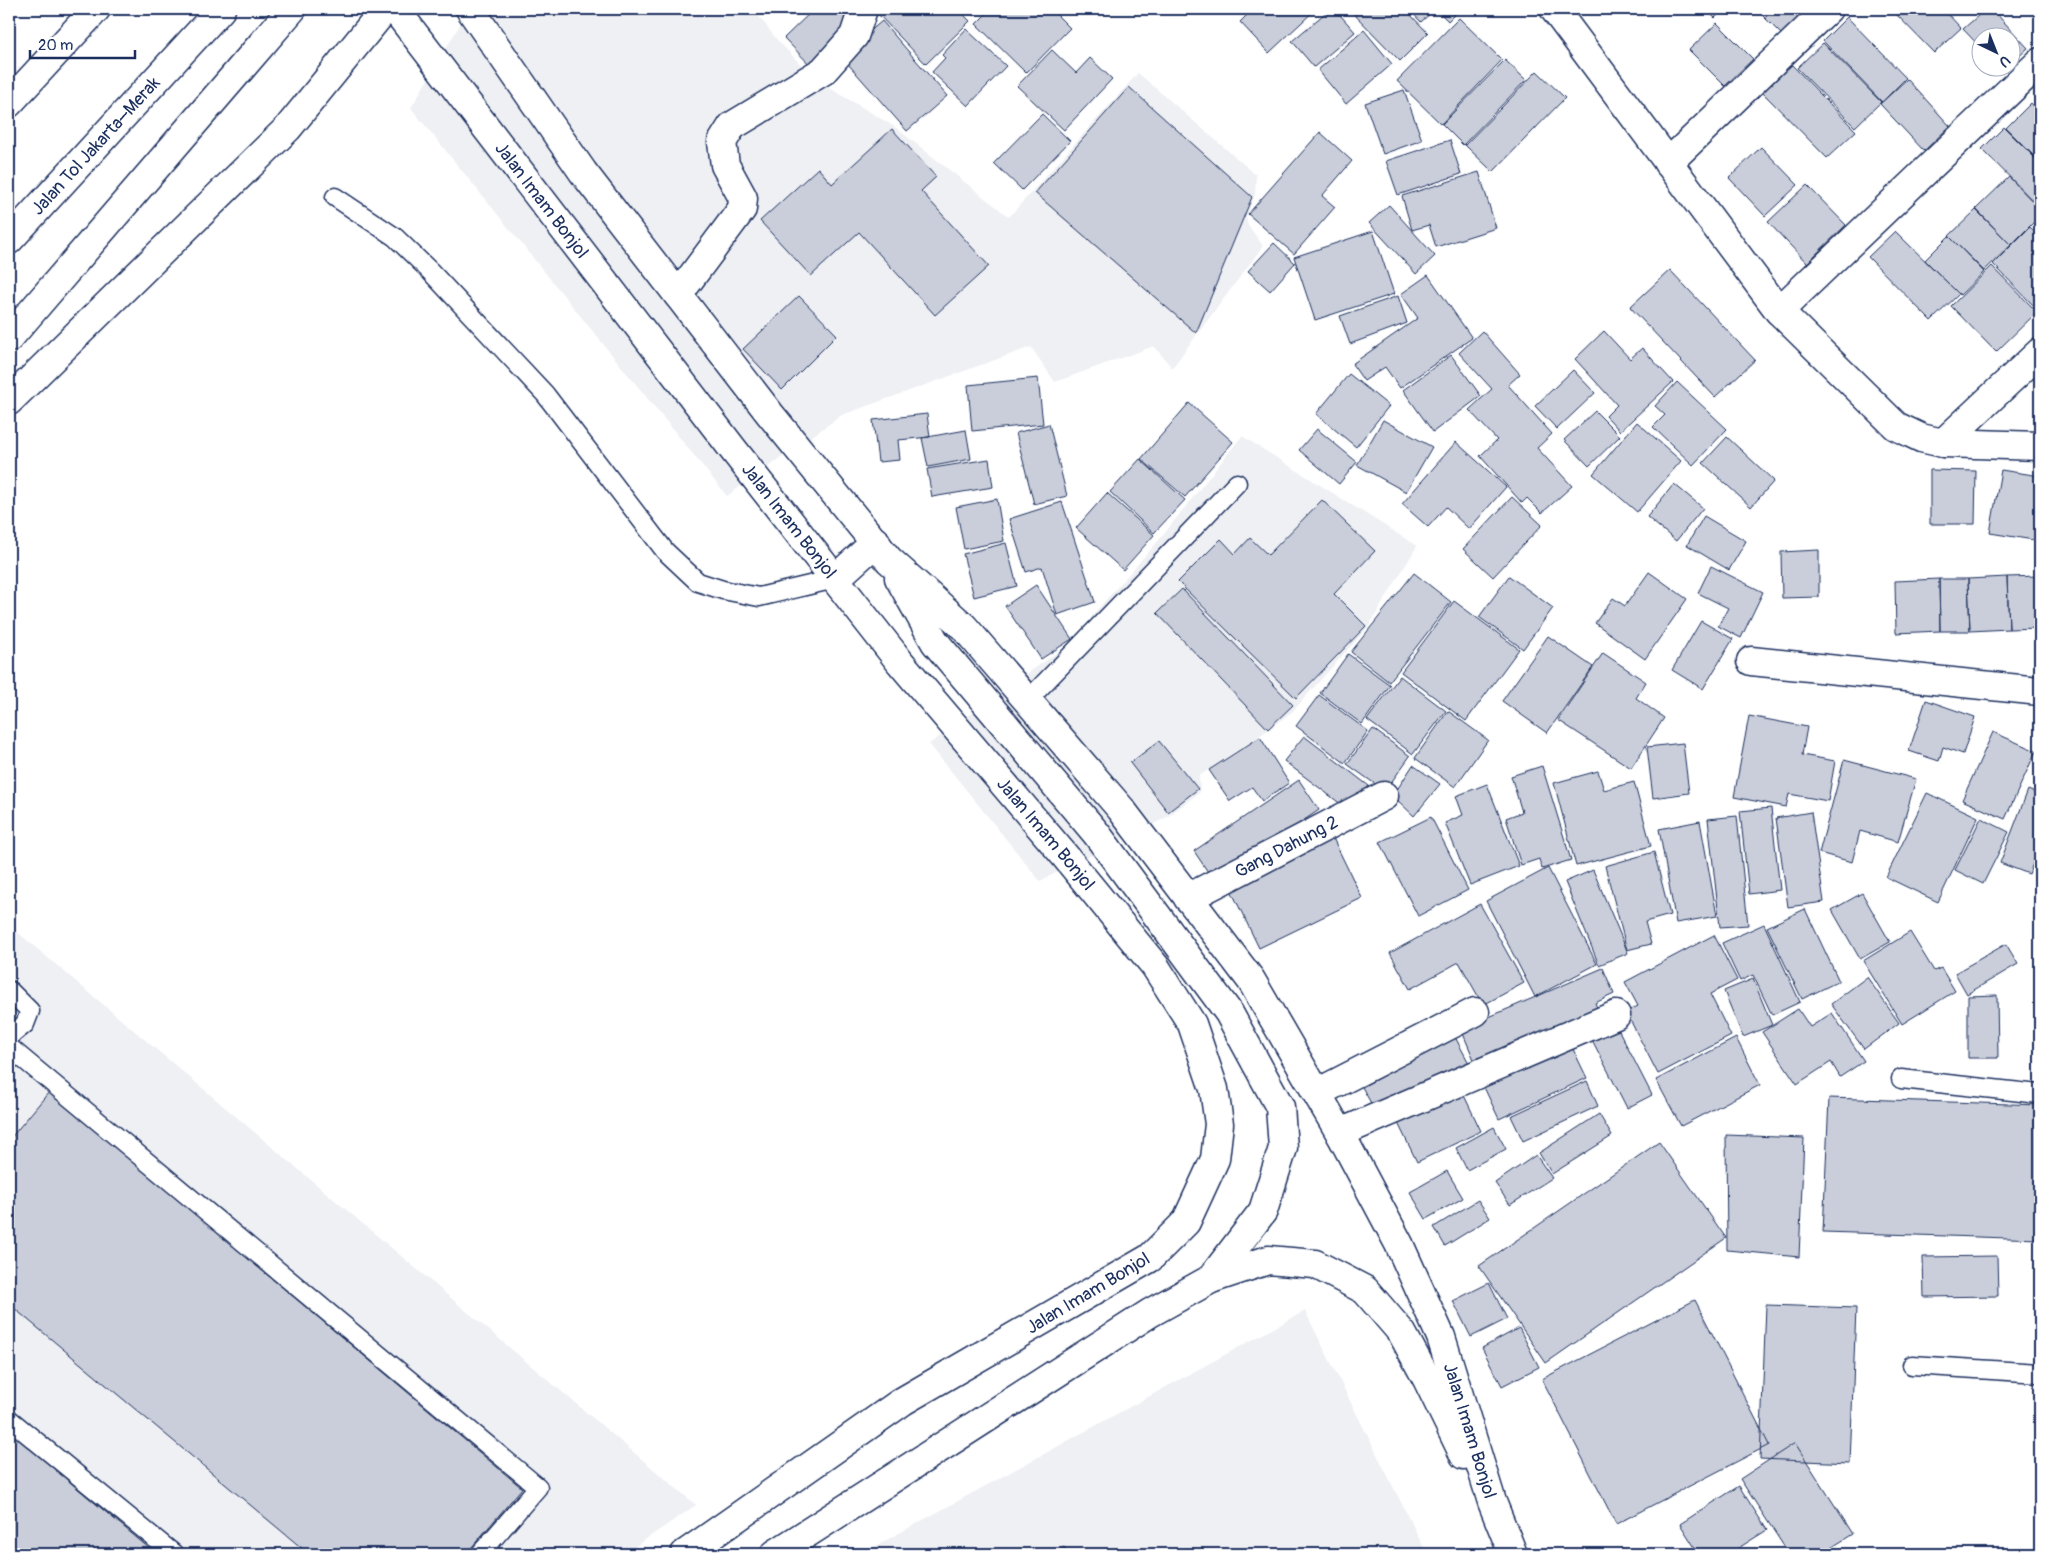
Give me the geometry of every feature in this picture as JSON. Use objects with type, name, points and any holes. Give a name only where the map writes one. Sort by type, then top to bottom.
[{"type":"main road","points":[[9,103],[96,9]]},
{"type":"main road","name":"Jalan Tol Jakarta–Merak","points":[[9,240],[221,9]]},
{"type":"main road","points":[[9,338],[292,9]]},
{"type":"main road","points":[[9,401],[288,128],[385,9]]},
{"type":"main road","name":"Jalan Imam Bonjol","points":[[395,9],[834,579],[900,662],[1065,856],[1155,966],[1192,1024],[1214,1089],[1219,1124],[1215,1159],[1186,1222],[1150,1258],[903,1401],[685,1554]]},
{"type":"main road","points":[[678,295],[742,209],[743,198],[725,165],[722,142],[732,126],[823,72],[854,36],[862,9]]},
{"type":"main road","points":[[1668,163],[1828,9]]},
{"type":"main road","points":[[1557,10],[1779,311],[1896,426],[1921,438],[1943,443],[2040,446]]},
{"type":"main road","name":"Jalan Imam Bonjol","points":[[477,18],[583,172],[770,414],[882,551],[964,627],[1121,809],[1251,980],[1340,1132],[1398,1244],[1440,1337],[1492,1502],[1512,1554]]},
{"type":"main road","points":[[1779,311],[2040,62]]},
{"type":"main road","points":[[1943,443],[2040,352]]},
{"type":"main road","points":[[834,579],[882,551],[935,642],[1096,834],[1229,1013],[1280,1107],[1283,1148],[1263,1210],[1211,1279]]},
{"type":"main road","points":[[1751,661],[2040,691]]},
{"type":"main road","name":"Gang Dahung 2","points":[[1188,898],[1384,796]]},
{"type":"main road","points":[[1316,1093],[1475,1012]]},
{"type":"main road","points":[[1340,1132],[1616,1015]]},
{"type":"main road","points":[[775,1554],[1150,1313],[1211,1279],[1268,1260],[1316,1264],[1365,1290],[1402,1333],[1427,1379],[1456,1443],[1492,1502]]},
{"type":"lane","points":[[335,198],[395,237],[430,271],[545,394],[666,551],[698,582],[723,590],[758,597],[834,579]]},
{"type":"lane","points":[[1028,700],[1237,483]]},
{"type":"lane","points":[[9,990],[30,1011],[25,1024],[9,1037]]},
{"type":"lane","points":[[9,1047],[538,1487],[480,1554]]},
{"type":"lane","points":[[1901,1080],[2040,1094]]},
{"type":"lane","points":[[1912,1366],[2040,1373]]},
{"type":"lane","points":[[9,1419],[174,1554]]},
{"type":"shaded area","points":[[469,9],[753,9],[778,41],[816,80],[895,127],[1009,217],[1138,73],[1256,175],[1255,195],[1246,216],[1248,225],[1263,246],[1172,368],[1154,346],[1055,382],[1031,347],[842,415],[727,496],[411,108]]},
{"type":"shaded area","points":[[1242,436],[1417,546],[1369,626],[1293,711],[1199,776],[1200,792],[1167,817],[1040,881],[929,744],[1077,638],[1096,611],[1159,540]]},
{"type":"shaded area","points":[[9,925],[696,1505],[624,1554],[9,1554]]},
{"type":"shaded area","points":[[1305,1311],[1427,1554],[861,1554]]},
{"type":"building","points":[[814,9],[852,9],[857,14],[815,70],[784,38]]},
{"type":"building","points":[[873,9],[958,9],[970,21],[926,64]]},
{"type":"building","points":[[967,9],[982,9],[974,16]]},
{"type":"building","points":[[991,9],[1051,9],[1070,28],[1026,73],[976,24]]},
{"type":"building","points":[[1253,9],[1316,9],[1269,53],[1240,22]]},
{"type":"building","points":[[1330,9],[1335,9],[1355,32],[1314,67],[1292,41]]},
{"type":"building","points":[[1349,9],[1405,9],[1428,33],[1400,61]]},
{"type":"building","points":[[1409,9],[1435,9],[1421,22]]},
{"type":"building","points":[[1436,9],[1460,9],[1448,21]]},
{"type":"building","points":[[1705,9],[1724,9],[1715,18]]},
{"type":"building","points":[[1756,9],[1805,9],[1806,10],[1781,34]]},
{"type":"building","points":[[1891,9],[1943,9],[1961,28],[1934,53]]},
{"type":"building","points":[[1986,9],[1992,9],[2010,28],[1972,28],[1972,38],[1963,29]]},
{"type":"building","points":[[1847,17],[1906,78],[1882,102],[1823,41]]},
{"type":"building","points":[[1459,18],[1502,60],[1441,124],[1397,81]]},
{"type":"building","points":[[882,21],[947,96],[907,131],[841,56]]},
{"type":"building","points":[[1717,23],[1753,59],[1725,86],[1689,50]]},
{"type":"building","points":[[966,29],[1006,66],[968,106],[932,72],[945,58],[942,55]]},
{"type":"building","points":[[1364,30],[1392,64],[1346,104],[1318,70]]},
{"type":"building","points":[[2022,42],[2028,48],[2022,54]]},
{"type":"building","points":[[1823,43],[1881,102],[1855,127],[1797,68]]},
{"type":"building","points":[[1052,50],[1076,73],[1090,58],[1112,79],[1064,130],[1017,86]]},
{"type":"building","points":[[1505,60],[1526,80],[1463,145],[1442,124]]},
{"type":"building","points":[[1791,64],[1856,131],[1827,158],[1762,92]]},
{"type":"building","points":[[1537,71],[1565,98],[1493,172],[1465,145]]},
{"type":"building","points":[[1907,79],[1950,126],[1924,151],[1880,104]]},
{"type":"building","points":[[1129,87],[1252,197],[1196,333],[1035,193]]},
{"type":"building","points":[[1404,90],[1422,140],[1383,154],[1365,103]]},
{"type":"building","points":[[2031,103],[2040,113],[2040,162],[2006,128]]},
{"type":"building","points":[[1042,114],[1070,141],[1022,190],[994,163]]},
{"type":"building","points":[[2004,127],[2040,163],[2040,208],[1982,149]]},
{"type":"building","points":[[892,129],[936,177],[921,191],[989,266],[935,315],[859,232],[811,276],[760,221],[818,168],[832,184]]},
{"type":"building","points":[[1320,132],[1352,161],[1322,196],[1335,207],[1294,254],[1248,214]]},
{"type":"building","points":[[1450,140],[1461,174],[1398,195],[1386,161]]},
{"type":"building","points":[[1761,147],[1798,185],[1765,216],[1729,178]]},
{"type":"building","points":[[1479,172],[1496,228],[1436,247],[1429,225],[1412,230],[1402,196]]},
{"type":"building","points":[[2009,177],[2040,209],[2040,216],[2011,245],[1976,209]]},
{"type":"building","points":[[1807,185],[1846,225],[1807,263],[1768,222]]},
{"type":"building","points":[[1389,205],[1435,256],[1416,274],[1369,223]]},
{"type":"building","points":[[1976,210],[2011,245],[1984,271],[1949,236]]},
{"type":"building","points":[[2030,227],[2040,237],[2040,305],[2037,309],[1993,264]]},
{"type":"building","points":[[1373,231],[1394,294],[1315,320],[1294,257]]},
{"type":"building","points":[[1895,231],[1959,294],[1931,321],[1868,257]]},
{"type":"building","points":[[1949,236],[1984,272],[1960,295],[1925,260]]},
{"type":"building","points":[[1274,243],[1295,263],[1270,291],[1248,271]]},
{"type":"building","points":[[1992,266],[2037,312],[1996,352],[1951,306]]},
{"type":"building","points":[[1670,270],[1755,360],[1715,397],[1630,307]]},
{"type":"building","points":[[1428,275],[1472,338],[1400,388],[1385,367],[1364,381],[1352,364],[1418,318],[1401,294]]},
{"type":"building","points":[[799,296],[837,335],[782,390],[743,349]]},
{"type":"building","points":[[1398,296],[1407,323],[1350,344],[1340,316]]},
{"type":"building","points":[[1482,331],[1520,374],[1508,385],[1552,434],[1537,448],[1572,486],[1542,513],[1527,498],[1522,503],[1480,456],[1497,440],[1469,410],[1492,389],[1459,353]]},
{"type":"building","points":[[1604,331],[1630,359],[1642,348],[1673,382],[1620,431],[1606,416],[1617,405],[1575,359]]},
{"type":"building","points":[[1451,355],[1481,396],[1433,432],[1403,390]]},
{"type":"building","points":[[1573,370],[1595,393],[1557,429],[1535,406]]},
{"type":"building","points":[[1349,374],[1389,406],[1356,447],[1316,414]]},
{"type":"building","points":[[1038,378],[1043,424],[972,431],[968,385]]},
{"type":"building","points":[[1677,382],[1727,429],[1693,465],[1653,427],[1665,415],[1655,406]]},
{"type":"building","points":[[1189,403],[1233,442],[1185,497],[1141,459]]},
{"type":"building","points":[[1595,411],[1620,436],[1589,466],[1564,440]]},
{"type":"building","points":[[927,414],[930,437],[898,440],[900,460],[878,462],[873,420]]},
{"type":"building","points":[[1383,420],[1432,447],[1406,492],[1357,465]]},
{"type":"building","points":[[1637,422],[1681,461],[1637,512],[1593,474]]},
{"type":"building","points":[[1049,424],[1067,496],[1034,504],[1016,433]]},
{"type":"building","points":[[1317,429],[1357,462],[1339,484],[1299,450]]},
{"type":"building","points":[[966,430],[971,459],[928,467],[922,438]]},
{"type":"building","points":[[1727,437],[1774,481],[1751,507],[1703,463]]},
{"type":"building","points":[[1456,442],[1506,487],[1469,529],[1446,507],[1428,527],[1402,504]]},
{"type":"building","points":[[989,459],[993,487],[932,497],[927,469]]},
{"type":"building","points":[[1140,459],[1185,500],[1154,533],[1110,492]]},
{"type":"building","points":[[1930,470],[1976,471],[1975,524],[1930,524]]},
{"type":"building","points":[[2001,470],[2040,476],[2040,541],[1990,533]]},
{"type":"building","points":[[1674,484],[1703,508],[1676,541],[1647,517]]},
{"type":"building","points":[[1107,493],[1154,535],[1123,570],[1076,528]]},
{"type":"building","points":[[1512,497],[1542,525],[1493,577],[1463,549]]},
{"type":"building","points":[[997,499],[1004,541],[964,549],[956,507]]},
{"type":"building","points":[[1322,500],[1375,551],[1334,594],[1366,626],[1296,698],[1178,582],[1221,539],[1235,554],[1250,538],[1268,555]]},
{"type":"building","points":[[1062,502],[1095,602],[1057,615],[1042,567],[1026,572],[1009,519]]},
{"type":"building","points":[[1704,516],[1746,541],[1729,570],[1687,545]]},
{"type":"building","points":[[1006,543],[1017,586],[974,597],[963,554]]},
{"type":"building","points":[[1819,550],[1819,597],[1782,598],[1781,552]]},
{"type":"building","points":[[1711,566],[1763,592],[1741,638],[1718,626],[1728,608],[1698,593]]},
{"type":"building","points":[[1649,572],[1687,599],[1645,659],[1595,623],[1613,598],[1625,606]]},
{"type":"building","points":[[1414,573],[1451,602],[1389,682],[1351,652]]},
{"type":"building","points":[[1509,576],[1553,608],[1523,649],[1479,617]]},
{"type":"building","points":[[2040,576],[2040,628],[2009,629],[2007,577]]},
{"type":"building","points":[[2007,577],[2009,629],[1970,631],[1968,579]]},
{"type":"building","points":[[1939,579],[1940,631],[1896,633],[1895,581]]},
{"type":"building","points":[[1939,579],[1968,579],[1970,631],[1940,631]]},
{"type":"building","points":[[1036,585],[1072,639],[1041,659],[1005,606]]},
{"type":"building","points":[[1182,589],[1293,705],[1268,729],[1157,613]]},
{"type":"building","points":[[1454,601],[1519,649],[1466,721],[1401,672]]},
{"type":"building","points":[[1701,621],[1733,639],[1703,689],[1672,670]]},
{"type":"building","points":[[1548,636],[1593,667],[1547,733],[1502,701]]},
{"type":"building","points":[[1603,653],[1646,682],[1636,698],[1664,718],[1631,768],[1558,720]]},
{"type":"building","points":[[1348,654],[1390,685],[1362,724],[1320,693]]},
{"type":"building","points":[[1400,676],[1446,711],[1413,754],[1367,720]]},
{"type":"building","points":[[1319,695],[1368,731],[1345,763],[1296,726]]},
{"type":"building","points":[[1926,700],[1975,717],[1963,754],[1943,747],[1939,761],[1909,751]]},
{"type":"building","points":[[1448,711],[1488,740],[1455,787],[1415,758]]},
{"type":"building","points":[[1749,716],[1807,727],[1802,755],[1835,761],[1828,801],[1789,794],[1786,807],[1734,797]]},
{"type":"building","points":[[1373,729],[1410,756],[1385,791],[1347,764]]},
{"type":"building","points":[[1993,732],[2036,751],[2005,819],[1962,800]]},
{"type":"building","points":[[1304,736],[1369,786],[1350,811],[1284,761]]},
{"type":"building","points":[[1260,737],[1289,783],[1262,801],[1252,787],[1230,801],[1209,770]]},
{"type":"building","points":[[1159,741],[1198,789],[1168,812],[1130,763]]},
{"type":"building","points":[[1683,743],[1689,793],[1653,798],[1647,747]]},
{"type":"building","points":[[1844,760],[1916,779],[1898,842],[1860,831],[1852,862],[1819,853]]},
{"type":"building","points":[[1413,765],[1440,784],[1414,816],[1393,796]]},
{"type":"building","points":[[1542,766],[1571,860],[1542,869],[1539,859],[1521,865],[1506,818],[1522,812],[1511,776]]},
{"type":"building","points":[[1598,771],[1604,790],[1634,782],[1651,846],[1576,866],[1554,783]]},
{"type":"building","points":[[1299,780],[1319,810],[1214,881],[1194,851]]},
{"type":"building","points":[[1487,784],[1519,866],[1470,885],[1445,823],[1463,815],[1456,796]]},
{"type":"building","points":[[2028,790],[2040,795],[2040,845],[2029,874],[2000,863]]},
{"type":"building","points":[[1927,793],[1978,817],[1938,902],[1886,877]]},
{"type":"building","points":[[1771,808],[1780,890],[1749,894],[1740,811]]},
{"type":"building","points":[[1811,812],[1824,902],[1788,907],[1776,818]]},
{"type":"building","points":[[1737,816],[1748,925],[1720,927],[1708,819]]},
{"type":"building","points":[[1431,817],[1468,890],[1418,916],[1380,842]]},
{"type":"building","points":[[1981,818],[2009,832],[1983,884],[1955,870]]},
{"type":"building","points":[[1700,821],[1717,916],[1676,923],[1659,829]]},
{"type":"building","points":[[1331,834],[1362,898],[1259,948],[1228,884]]},
{"type":"building","points":[[1654,852],[1670,915],[1645,922],[1651,944],[1627,950],[1605,866]]},
{"type":"building","points":[[1548,868],[1597,964],[1535,997],[1486,901]]},
{"type":"building","points":[[1593,870],[1628,953],[1599,965],[1565,882]]},
{"type":"building","points":[[1862,893],[1890,942],[1860,959],[1832,910]]},
{"type":"building","points":[[1480,904],[1524,983],[1483,1005],[1459,962],[1410,989],[1390,953]]},
{"type":"building","points":[[1805,909],[1839,981],[1802,999],[1767,927]]},
{"type":"building","points":[[1764,924],[1800,1002],[1772,1015],[1753,975],[1740,981],[1722,943]]},
{"type":"building","points":[[1910,932],[1934,971],[1941,968],[1955,991],[1902,1024],[1863,961]]},
{"type":"building","points":[[1714,935],[1737,980],[1710,994],[1731,1036],[1658,1074],[1626,1012],[1638,1006],[1625,982]]},
{"type":"building","points":[[2006,944],[2018,964],[1967,994],[1955,973]]},
{"type":"building","points":[[1603,968],[1614,994],[1595,1003],[1601,1017],[1478,1069],[1461,1029]]},
{"type":"building","points":[[1867,977],[1899,1023],[1864,1049],[1831,1004]]},
{"type":"building","points":[[1753,979],[1772,1025],[1743,1037],[1724,991]]},
{"type":"building","points":[[1997,995],[1998,1058],[1968,1058],[1968,996]]},
{"type":"building","points":[[1798,1009],[1810,1027],[1832,1013],[1864,1061],[1840,1077],[1831,1062],[1797,1084],[1762,1032]]},
{"type":"building","points":[[1614,1021],[1652,1095],[1627,1108],[1589,1034]]},
{"type":"building","points":[[1455,1037],[1470,1065],[1377,1114],[1362,1087]]},
{"type":"building","points":[[1736,1038],[1760,1085],[1681,1126],[1656,1080]]},
{"type":"building","points":[[1570,1043],[1587,1078],[1499,1119],[1482,1083]]},
{"type":"building","points":[[1587,1081],[1598,1106],[1523,1141],[1511,1116]]},
{"type":"building","points":[[1461,1089],[1481,1131],[1417,1162],[1397,1121]]},
{"type":"building","points":[[49,1092],[522,1488],[466,1554],[309,1554],[9,1304],[9,1140]]},
{"type":"building","points":[[1829,1098],[2040,1105],[2040,1239],[1823,1232]]},
{"type":"building","points":[[1599,1114],[1612,1136],[1552,1174],[1539,1153]]},
{"type":"building","points":[[1494,1127],[1506,1149],[1467,1170],[1456,1148]]},
{"type":"building","points":[[1726,1135],[1804,1138],[1799,1257],[1727,1250]]},
{"type":"building","points":[[1659,1142],[1726,1238],[1546,1363],[1479,1266]]},
{"type":"building","points":[[1536,1155],[1552,1178],[1510,1205],[1495,1183]]},
{"type":"building","points":[[1447,1171],[1463,1198],[1426,1219],[1410,1192]]},
{"type":"building","points":[[1478,1200],[1490,1218],[1445,1246],[1434,1227]]},
{"type":"building","points":[[1997,1256],[1998,1296],[1924,1297],[1923,1257]]},
{"type":"building","points":[[1489,1283],[1507,1319],[1471,1337],[1453,1301]]},
{"type":"building","points":[[1695,1300],[1769,1445],[1616,1524],[1542,1379]]},
{"type":"building","points":[[1766,1305],[1856,1308],[1850,1463],[1760,1459]]},
{"type":"building","points":[[1519,1328],[1539,1367],[1502,1386],[1482,1348]]},
{"type":"building","points":[[9,1431],[156,1554],[9,1554]]},
{"type":"building","points":[[1795,1443],[1853,1534],[1821,1554],[1789,1554],[1740,1479]]},
{"type":"building","points":[[1739,1486],[1767,1530],[1729,1554],[1699,1554],[1680,1524]]},
{"type":"building","points":[[1064,1547],[1070,1554],[1053,1554]]}]
